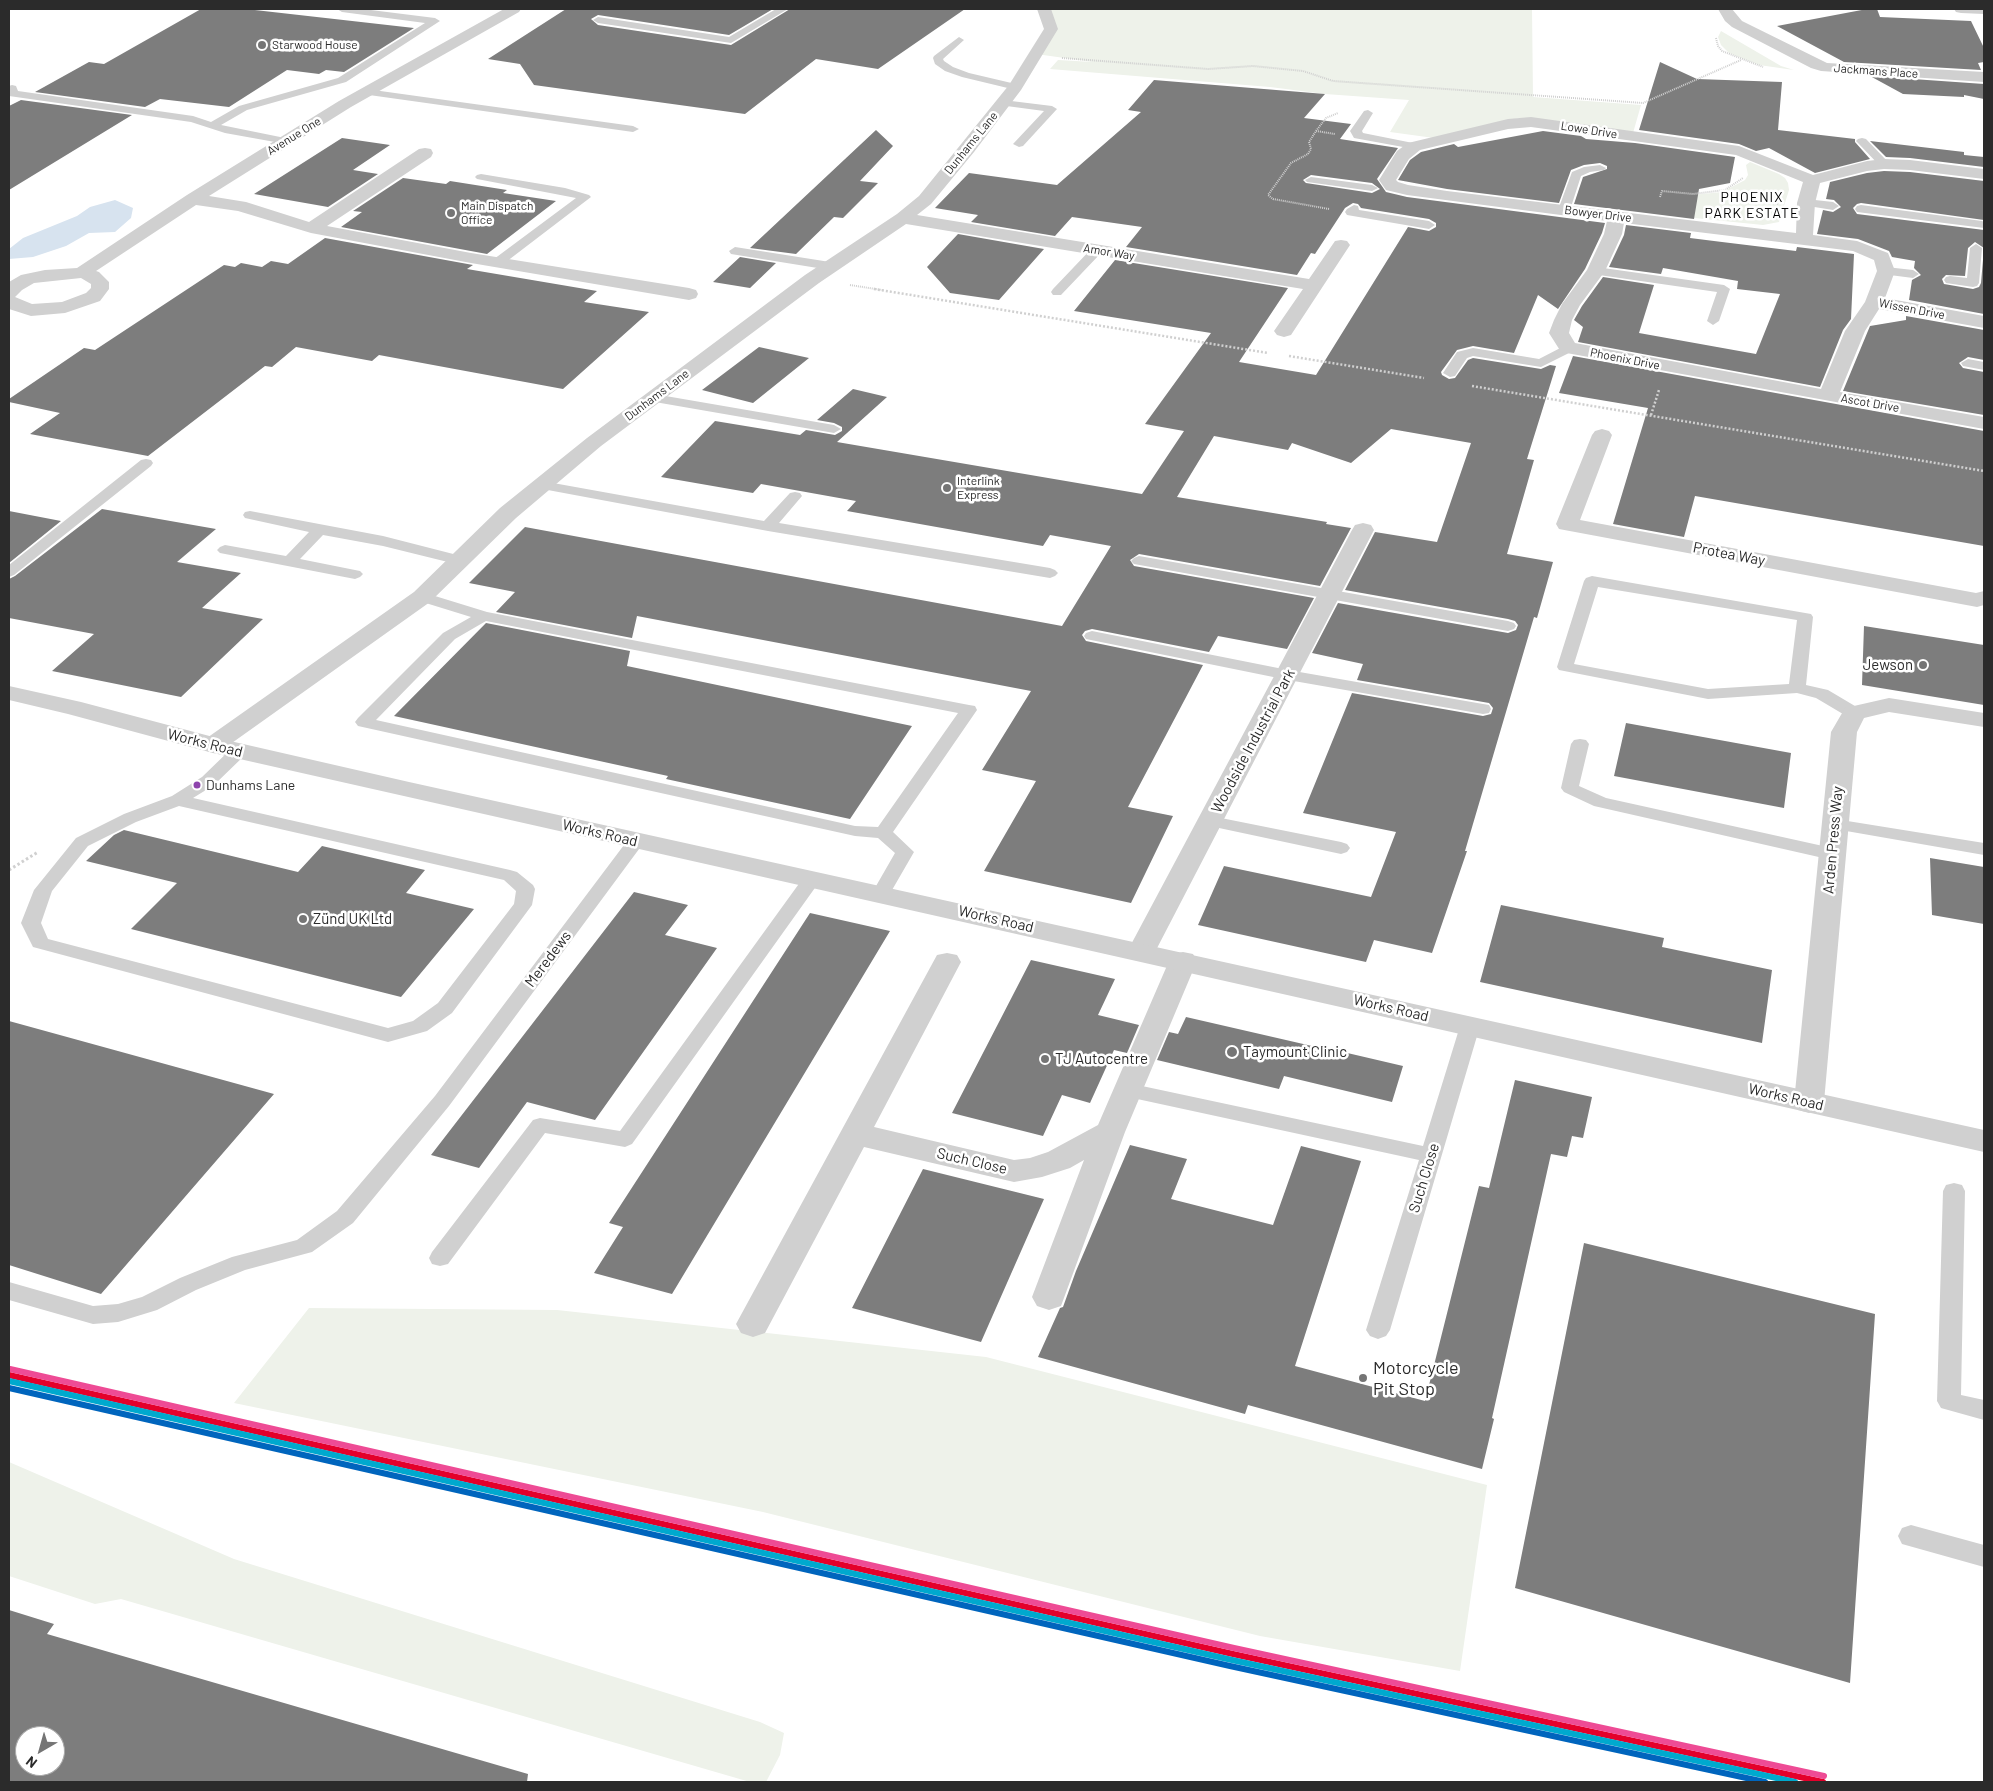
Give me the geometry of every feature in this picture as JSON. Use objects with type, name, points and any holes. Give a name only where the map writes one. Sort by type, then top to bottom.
[{"type":"street","name":"Avenue One","points":[[81,273],[192,199],[366,92],[514,9]]},
{"type":"street","name":"Dunhams Lane","points":[[226,748],[422,597],[508,514],[594,442],[830,266],[904,218],[925,200],[1016,87],[1051,29],[1044,9]]},
{"type":"street","name":"Jackmans Place","points":[[1725,9],[1730,18],[1737,24],[1826,68],[1984,77]]},
{"type":"street","points":[[1961,9],[1984,10]]},
{"type":"street","name":"Lowe Drive","points":[[1414,146],[1508,124],[1531,122],[1739,150],[1812,180]]},
{"type":"street","points":[[1392,186],[1387,180],[1390,173],[1414,146]]},
{"type":"street","points":[[311,228],[425,153]]},
{"type":"street","points":[[1886,270],[1882,258],[1868,249],[1835,242],[1804,239],[1806,205],[1812,180],[1866,166],[1884,164],[1910,165],[1984,174]]},
{"type":"street","name":"Bowyer Drive","points":[[1392,186],[1440,195],[1804,239]]},
{"type":"street","points":[[192,199],[240,206],[311,228],[689,294]]},
{"type":"street","name":"Phoenix Drive","points":[[1617,216],[1613,234],[1596,272],[1571,304],[1563,320],[1559,333],[1568,348],[1828,396]]},
{"type":"street","name":"Amor Way","points":[[904,218],[1314,285]]},
{"type":"street","points":[[1284,331],[1341,245]]},
{"type":"street","name":"Wissen Drive","points":[[1886,270],[1874,302],[1984,322]]},
{"type":"street","points":[[81,273],[93,276],[100,282],[100,289],[92,297],[65,308],[31,310],[17,306],[10,291],[28,279],[45,275],[81,273]]},
{"type":"street","name":"Ascot Drive","points":[[1874,302],[1855,331],[1828,396],[1984,423]]},
{"type":"street","points":[[9,322],[31,310]]},
{"type":"street","name":"Protea Way","points":[[1602,435],[1567,524],[1977,600],[1984,598]]},
{"type":"street","name":"Woodside Industrial Park","points":[[1142,952],[1363,530]]},
{"type":"street","name":"Works Road","points":[[9,693],[72,707],[226,748],[636,842],[881,893],[1984,1141]]},
{"type":"street","points":[[1854,713],[1889,705],[1984,720]]},
{"type":"street","name":"Arden Press Way","points":[[1809,1102],[1844,732],[1854,713]]},
{"type":"street","points":[[1049,1297],[1110,1132],[1183,961]]},
{"type":"street","points":[[754,1324],[947,962]]},
{"type":"street","name":"Such Close","points":[[856,1134],[1014,1171],[1059,1160],[1110,1132]]},
{"type":"lane","points":[[213,125],[243,108],[342,80],[435,20],[342,9]]},
{"type":"lane","points":[[598,20],[731,40],[783,9]]},
{"type":"lane","points":[[958,40],[938,58],[939,62],[949,69],[966,75],[1016,87]]},
{"type":"lane","points":[[12,88],[13,94],[193,119],[225,130],[286,141]]},
{"type":"lane","points":[[366,92],[633,129]]},
{"type":"lane","points":[[1003,103],[1052,109],[1019,144]]},
{"type":"lane","points":[[1368,113],[1356,131],[1358,136],[1414,146]]},
{"type":"lane","points":[[1862,141],[1884,164]]},
{"type":"lane","points":[[1564,210],[1576,174],[1588,169],[1600,168]]},
{"type":"lane","points":[[481,177],[565,191],[585,197],[498,262]]},
{"type":"lane","points":[[1311,180],[1368,191],[1392,186]]},
{"type":"lane","points":[[1806,205],[1833,206]]},
{"type":"lane","points":[[1354,209],[1351,212],[1429,225]]},
{"type":"lane","points":[[1861,209],[1982,225]]},
{"type":"lane","points":[[1950,280],[1973,283],[1976,248]]},
{"type":"lane","points":[[1057,292],[1097,250]]},
{"type":"lane","points":[[735,251],[830,266]]},
{"type":"lane","points":[[1886,270],[1913,274]]},
{"type":"lane","points":[[1596,272],[1724,289]]},
{"type":"lane","points":[[1713,321],[1728,276]]},
{"type":"lane","points":[[1450,373],[1462,355],[1473,352],[1541,363],[1568,348]]},
{"type":"lane","points":[[1968,363],[1984,366]]},
{"type":"lane","points":[[654,398],[834,429]]},
{"type":"lane","points":[[9,572],[146,463]]},
{"type":"lane","points":[[542,485],[768,526],[1050,572]]},
{"type":"lane","points":[[768,526],[795,496]]},
{"type":"lane","points":[[250,515],[460,560]]},
{"type":"lane","points":[[289,561],[320,530]]},
{"type":"lane","points":[[225,550],[355,574]]},
{"type":"lane","points":[[1138,561],[1508,626]]},
{"type":"lane","points":[[1797,688],[1805,617],[1592,582],[1565,667],[1708,694],[1797,688],[1822,694],[1854,713]]},
{"type":"lane","points":[[422,597],[484,616],[969,710],[883,833]]},
{"type":"lane","points":[[484,616],[449,636],[364,722],[856,832],[883,833],[905,852],[881,893]]},
{"type":"lane","points":[[1092,636],[1288,675],[1483,709]]},
{"type":"lane","points":[[1580,744],[1570,788],[1600,802],[1832,854]]},
{"type":"lane","points":[[178,800],[510,876],[526,889],[523,905],[445,1008],[420,1026],[388,1035],[40,943],[31,923],[44,890],[82,842],[130,818],[178,800],[208,781],[226,748]]},
{"type":"lane","points":[[1211,821],[1341,848]]},
{"type":"lane","points":[[1835,824],[1984,849]]},
{"type":"lane","name":"Meredews","points":[[9,1291],[93,1315],[118,1313],[149,1304],[188,1284],[240,1263],[304,1246],[345,1217],[442,1101],[636,842]]},
{"type":"lane","points":[[440,1258],[540,1125],[625,1139],[813,878]]},
{"type":"lane","name":"Such Close","points":[[1378,1330],[1470,1026]]},
{"type":"lane","points":[[1128,1090],[1431,1155]]},
{"type":"lane","points":[[1954,1191],[1949,1401],[1984,1410]]},
{"type":"lane","points":[[1911,1536],[1984,1556]]},
{"type":"path","points":[[1034,56],[1208,69],[1253,66],[1303,71],[1333,81],[1643,104],[1741,60]]},
{"type":"path","points":[[1658,221],[1657,205],[1662,191],[1693,194],[1725,190],[1743,178],[1746,162],[1762,159]]},
{"type":"path","points":[[1725,190],[1737,196],[1768,203],[1806,205]]},
{"type":"path","points":[[857,286],[1269,353]]},
{"type":"path","points":[[1288,356],[1426,379]]},
{"type":"path","points":[[1465,385],[1984,471]]},
{"type":"shaded area","points":[[1044,9],[1532,9],[1533,97],[1641,105],[1633,133],[1573,123],[1519,118],[1434,138],[1390,132],[1409,100],[1050,69],[1058,60],[1093,62],[1036,54],[1051,29]]},
{"type":"shaded area","points":[[1721,31],[1781,66],[1794,70],[1759,65],[1729,53],[1721,45],[1718,37]]},
{"type":"shaded area","points":[[1750,162],[1779,174],[1788,183],[1789,190],[1779,222],[1763,225],[1665,215],[1692,195],[1722,192],[1745,180],[1748,175],[1746,165]]},
{"type":"shaded area","points":[[115,200],[133,208],[131,218],[115,232],[89,233],[66,246],[33,257],[9,259],[9,249],[23,238],[77,216],[90,207]]},
{"type":"shaded area","points":[[309,1308],[557,1310],[986,1357],[1487,1485],[1460,1671],[1260,1636],[763,1512],[234,1403]]},
{"type":"shaded area","points":[[9,1462],[234,1559],[760,1722],[784,1733],[780,1755],[766,1782],[750,1782],[121,1599],[95,1604],[9,1576]]},
{"type":"building","name":"Starwood House","points":[[201,9],[246,9],[414,28],[344,72],[326,70],[319,74],[287,70],[229,107],[160,99],[145,107],[35,92],[89,62],[104,64]]},
{"type":"building","points":[[566,9],[773,9],[729,35],[598,15],[591,19],[598,25],[731,45],[790,9],[965,9],[878,69],[816,59],[745,114],[534,85],[520,64],[488,59]]},
{"type":"building","points":[[1867,9],[1877,9],[1880,17],[1971,21],[1984,48],[1984,62],[1978,63],[1981,70],[1844,62],[1777,26]]},
{"type":"building","points":[[1660,62],[1697,79],[1782,82],[1778,130],[1855,139],[1855,142],[1870,159],[1815,173],[1769,148],[1756,151],[1739,144],[1639,130]]},
{"type":"building","points":[[1870,76],[1984,84],[1984,99],[1964,95],[1964,97],[1903,94]]},
{"type":"building","points":[[1154,80],[1325,94],[1304,118],[1351,124],[1340,139],[1398,148],[1377,179],[1386,192],[1407,197],[1605,223],[1585,269],[1558,309],[1538,295],[1514,353],[1473,346],[1457,350],[1441,372],[1442,375],[1449,379],[1455,378],[1468,360],[1473,358],[1541,369],[1550,365],[1556,366],[1527,459],[1534,460],[1507,554],[1553,562],[1537,618],[1534,617],[1465,851],[1467,851],[1432,953],[1374,940],[1366,962],[1198,925],[1224,866],[1371,897],[1396,832],[1303,813],[1352,693],[1483,716],[1491,714],[1493,708],[1489,703],[1357,680],[1363,664],[1312,653],[1338,603],[1508,633],[1516,630],[1518,625],[1515,621],[1508,619],[1345,590],[1375,532],[1437,542],[1471,443],[1391,429],[1351,463],[1292,443],[1288,450],[1214,436],[1177,497],[1327,522],[1326,524],[1351,528],[1320,586],[1139,554],[1130,560],[1134,566],[1314,598],[1287,649],[1218,636],[1209,652],[1092,629],[1085,631],[1082,635],[1086,641],[1203,665],[1128,807],[1173,816],[1131,903],[984,871],[1036,781],[982,770],[1031,691],[637,616],[632,638],[496,612],[515,592],[469,583],[525,527],[1062,626],[1111,546],[1050,535],[1043,546],[847,511],[856,501],[761,484],[753,493],[661,477],[715,421],[800,435],[806,430],[835,435],[842,431],[842,427],[834,423],[817,420],[853,389],[887,397],[837,442],[1142,494],[1184,431],[1145,424],[1211,333],[1074,311],[1115,260],[1288,288],[1239,362],[1316,375],[1408,227],[1429,231],[1436,227],[1436,223],[1429,219],[1361,208],[1358,204],[1353,203],[1345,208],[1315,254],[1311,253],[1297,275],[1126,247],[1142,227],[1072,217],[1055,236],[971,222],[978,215],[935,208],[969,173],[1057,185],[1141,112],[1128,110]],"holes":[[[1311,175],[1372,183],[1380,189],[1372,193],[1306,183],[1303,180]]]},
{"type":"building","points":[[21,100],[132,115],[9,190],[9,106]]},
{"type":"building","points":[[876,130],[893,146],[860,181],[878,183],[843,218],[834,217],[796,254],[750,248]]},
{"type":"building","points":[[1543,131],[1581,136],[1586,139],[1635,143],[1735,157],[1730,183],[1699,189],[1694,219],[1574,204],[1583,177],[1607,169],[1607,166],[1600,163],[1584,165],[1571,170],[1559,203],[1447,189],[1398,180],[1410,160],[1421,152],[1454,144],[1458,147]]},
{"type":"building","points":[[342,138],[390,145],[353,170],[378,174],[328,207],[254,194]]},
{"type":"building","points":[[1870,141],[1964,152],[1964,155],[1984,157],[1984,167],[1886,157]]},
{"type":"building","points":[[1884,171],[1910,172],[1984,181],[1984,220],[1861,203],[1853,208],[1857,214],[1984,230],[1984,248],[1984,314],[1909,300],[1912,280],[1921,275],[1914,268],[1915,261],[1892,257],[1889,251],[1858,239],[1817,234],[1823,210],[1833,212],[1841,207],[1834,200],[1826,199],[1830,182]],"holes":[[[1975,242],[1984,248],[1979,287],[1973,289],[1944,284],[1942,279],[1946,275],[1965,276],[1968,248]]]},
{"type":"building","name":"Main Dispatch Office","points":[[403,178],[446,184],[450,181],[507,190],[503,193],[556,201],[487,254],[341,227],[362,212],[353,211]]},
{"type":"building","points":[[1626,225],[1691,233],[1690,238],[1796,251],[1797,247],[1854,254],[1851,319],[1843,330],[1820,387],[1578,342],[1583,327],[1574,320],[1603,277],[1654,285],[1639,333],[1756,354],[1780,294],[1737,289],[1738,281],[1663,268],[1661,274],[1609,267],[1624,235]]},
{"type":"building","points":[[958,234],[1044,249],[999,300],[950,293],[927,267]]},
{"type":"building","points":[[325,238],[473,265],[467,269],[597,291],[584,302],[649,312],[563,389],[379,355],[372,361],[296,347],[272,367],[265,366],[148,456],[30,434],[60,413],[9,402],[9,399],[84,348],[95,350],[224,265],[235,267],[241,263],[262,267],[271,261],[288,264]]},
{"type":"building","points":[[740,257],[776,263],[750,288],[713,282]]},
{"type":"building","points":[[1906,316],[1984,330],[1984,360],[1968,357],[1959,363],[1963,368],[1984,372],[1984,415],[1843,391],[1870,326],[1906,320]]},
{"type":"building","points":[[759,347],[809,358],[753,403],[702,390]]},
{"type":"building","points":[[1573,356],[1984,431],[1984,546],[1695,496],[1684,537],[1613,524],[1648,408],[1559,393]]},
{"type":"building","points":[[102,509],[216,529],[177,562],[241,573],[202,608],[263,619],[181,697],[52,671],[94,634],[9,618],[9,579]]},
{"type":"building","points":[[9,511],[61,521],[9,563]]},
{"type":"building","points":[[486,623],[630,651],[627,666],[912,726],[850,819],[666,779],[668,776],[394,716]]},
{"type":"building","name":"Jewson","points":[[1864,626],[1984,645],[1984,705],[1862,685]]},
{"type":"building","points":[[1626,723],[1791,753],[1784,808],[1614,776]]},
{"type":"building","name":"Zünd UK Ltd","points":[[124,830],[298,872],[322,846],[425,870],[406,893],[474,909],[401,997],[131,929],[177,883],[86,861],[114,835]]},
{"type":"building","points":[[1930,858],[1984,867],[1984,924],[1932,915]]},
{"type":"building","points":[[634,892],[688,905],[665,935],[717,948],[595,1120],[527,1102],[479,1168],[431,1155]]},
{"type":"building","points":[[1501,905],[1664,938],[1662,947],[1772,970],[1762,1043],[1480,982]]},
{"type":"building","points":[[810,913],[890,931],[672,1294],[594,1273],[623,1227],[609,1223]]},
{"type":"building","name":"TJ Autocentre","points":[[1031,960],[1115,979],[1098,1015],[1139,1025],[1127,1053],[1114,1050],[1090,1103],[1062,1095],[1043,1136],[952,1113]]},
{"type":"building","points":[[1186,1017],[1403,1066],[1392,1102],[1284,1076],[1279,1089],[1157,1060],[1169,1032],[1178,1034]]},
{"type":"building","points":[[9,1021],[274,1094],[101,1294],[9,1265]]},
{"type":"building","points":[[1515,1080],[1592,1097],[1583,1138],[1572,1136],[1567,1157],[1551,1154],[1482,1469],[1248,1405],[1245,1414],[1038,1357],[1060,1308],[1063,1307],[1076,1271],[1130,1145],[1187,1159],[1171,1199],[1273,1225],[1301,1146],[1361,1161],[1295,1366],[1425,1401],[1479,1186],[1489,1188]]},
{"type":"building","points":[[923,1169],[1044,1199],[981,1342],[852,1308]]},
{"type":"building","points":[[1584,1243],[1875,1314],[1850,1683],[1515,1588]]},
{"type":"building","points":[[9,1610],[54,1624],[47,1634],[528,1774],[527,1782],[9,1782]]},
{"type":"transit line","points":[[10,1369],[1234,1648],[1824,1776]]},
{"type":"transit line","points":[[9,1375],[1233,1654],[1823,1782]]},
{"type":"transit line","points":[[9,1381],[1232,1660],[1795,1782]]},
{"type":"transit line","points":[[9,1388],[1230,1666],[1765,1782]]},
{"type":"place","name":"Starwood House","points":[[262,45]]},
{"type":"place","name":"Main Dispatch Office","points":[[451,213]]},
{"type":"place","name":"Interlink Express","points":[[947,488]]},
{"type":"place","name":"Jewson","points":[[1923,665]]},
{"type":"place","name":"Dunhams Lane","points":[[197,785]]},
{"type":"place","name":"Zünd UK Ltd","points":[[303,919]]},
{"type":"place","name":"Taymount Clinic","points":[[1232,1052]]},
{"type":"place","name":"TJ Autocentre","points":[[1045,1059]]},
{"type":"place","name":"Motorcycle Pit Stop","points":[[1363,1378]]},
{"type":"district","name":"PHOENIX PARK ESTATE","points":[[1752,206]]}]
